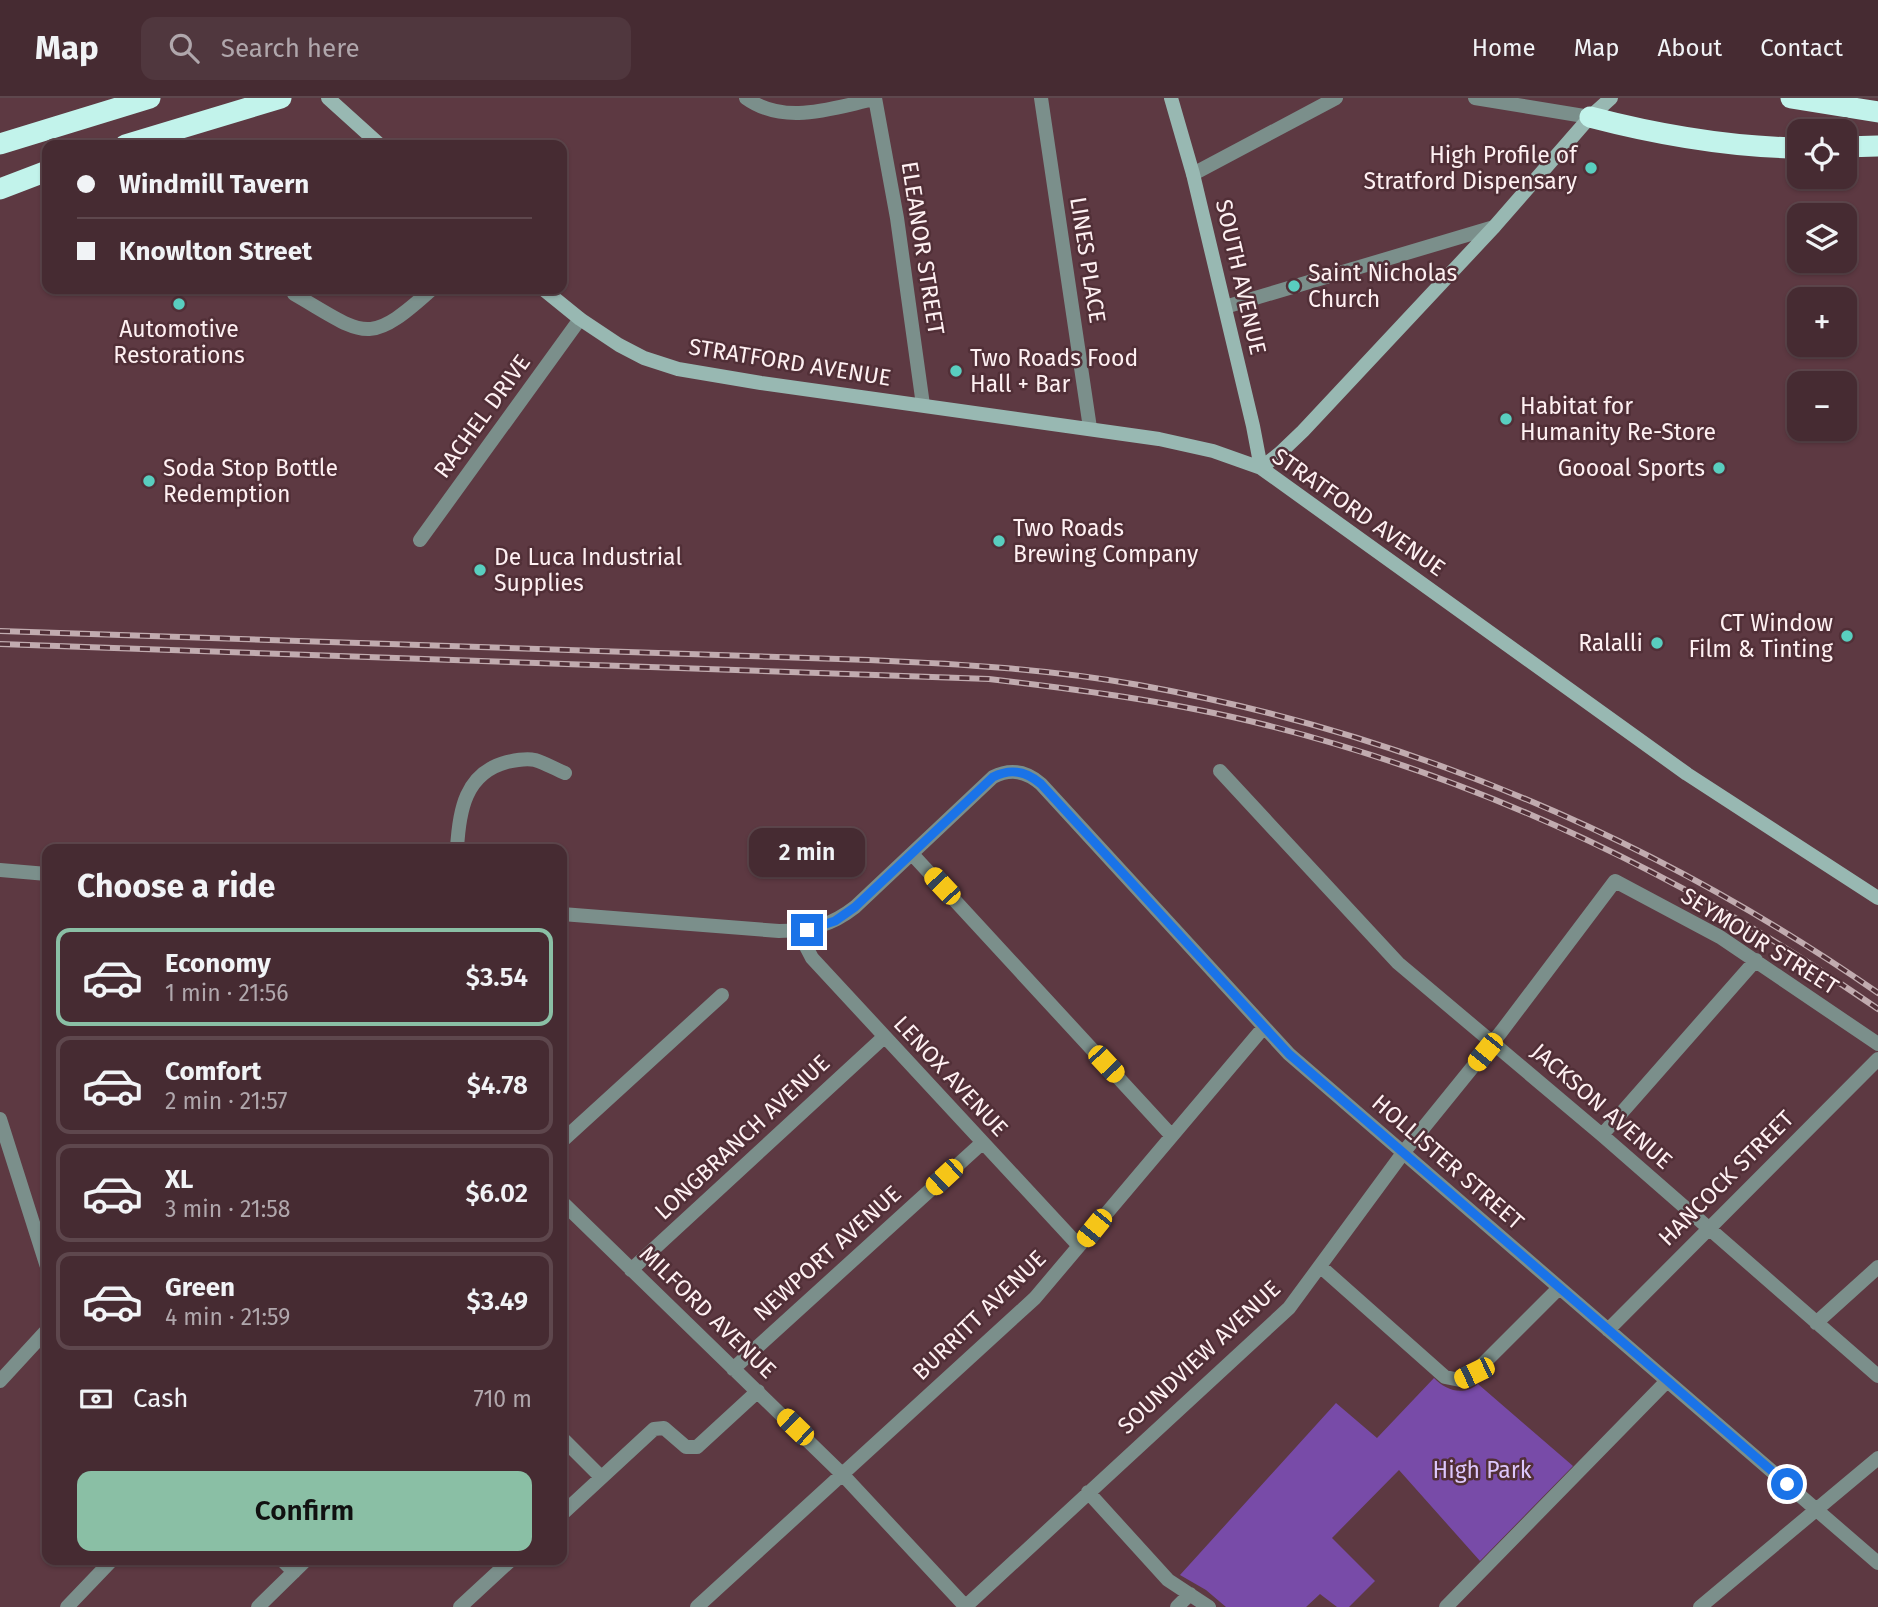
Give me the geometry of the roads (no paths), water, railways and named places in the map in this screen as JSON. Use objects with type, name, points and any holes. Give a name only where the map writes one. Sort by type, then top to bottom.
[{"type":"highway","points":[[0,144],[150,98]]},
{"type":"highway","points":[[142,140],[281,98]]},
{"type":"highway","points":[[1791,98],[1878,112]]},
{"type":"highway","points":[[1590,117],[1646,132],[1721,143],[1787,147]]},
{"type":"highway","points":[[0,136],[81,119]]},
{"type":"highway","points":[[1857,147],[1878,146]]},
{"type":"highway","points":[[0,183],[42,171]]},
{"type":"highway","points":[[0,189],[42,172]]},
{"type":"main road","points":[[328,98],[374,140]]},
{"type":"main road","name":"SOUTH AVENUE","points":[[1171,98],[1193,174],[1261,468]]},
{"type":"main road","points":[[1261,468],[1303,431],[1493,227],[1590,117],[1611,98]]},
{"type":"main road","name":"STRATFORD AVENUE","points":[[549,294],[580,319],[633,352],[678,369],[1090,428],[1196,447],[1261,468],[1659,754],[1878,898]]},
{"type":"street","points":[[747,98],[756,105],[779,114],[806,113],[875,98]]},
{"type":"street","name":"ELEANOR STREET","points":[[875,98],[897,218],[923,405]]},
{"type":"street","name":"LINES PLACE","points":[[1041,98],[1090,428]]},
{"type":"street","points":[[1193,174],[1336,98]]},
{"type":"street","points":[[1475,98],[1590,117]]},
{"type":"street","points":[[1225,307],[1493,227]]},
{"type":"street","points":[[294,294],[359,330],[381,328],[399,318],[426,294]]},
{"type":"street","name":"RACHEL DRIVE","points":[[420,540],[580,319]]},
{"type":"street","points":[[458,844],[463,803],[469,789],[485,772],[500,764],[529,760],[565,773]]},
{"type":"street","name":"HOLLISTER STREET","points":[[912,854],[986,782],[1001,773],[1014,771],[1027,774],[1041,784],[1264,1027],[1318,1080],[1878,1563]]},
{"type":"street","name":"JACKSON AVENUE","points":[[1220,771],[1398,963],[1602,1135],[1878,1376]]},
{"type":"street","points":[[567,914],[798,931],[821,927],[842,917],[912,854],[1171,1135]]},
{"type":"street","points":[[0,870],[42,874]]},
{"type":"street","name":"SOUNDVIEW AVENUE","points":[[965,1607],[1289,1308],[1403,1153],[1493,1042],[1615,881]]},
{"type":"street","name":"SEYMOUR STREET","points":[[1615,881],[1720,937],[1878,1044]]},
{"type":"street","name":"LENOX AVENUE","points":[[798,931],[813,958],[1079,1247]]},
{"type":"street","points":[[1602,1135],[1756,960]]},
{"type":"street","points":[[567,1136],[722,995]]},
{"type":"street","name":"BURRITT AVENUE","points":[[697,1607],[1035,1298],[1264,1027]]},
{"type":"street","name":"LONGBRANCH AVENUE","points":[[631,1270],[884,1037]]},
{"type":"street","name":"HANCOCK STREET","points":[[1608,1330],[1878,1059]]},
{"type":"street","points":[[0,1119],[42,1251]]},
{"type":"street","name":"NEWPORT AVENUE","points":[[733,1369],[982,1143]]},
{"type":"street","name":"MILFORD AVENUE","points":[[567,1207],[844,1475],[965,1607]]},
{"type":"street","points":[[1321,1267],[1444,1377],[1460,1380],[1474,1373],[1559,1288]]},
{"type":"street","points":[[1816,1323],[1878,1267]]},
{"type":"street","points":[[0,1381],[42,1335]]},
{"type":"street","points":[[1446,1607],[1667,1381]]},
{"type":"street","points":[[567,1509],[657,1428],[668,1431],[686,1447],[698,1447],[758,1391]]},
{"type":"street","points":[[567,1443],[601,1477]]},
{"type":"street","points":[[1700,1607],[1878,1458]]},
{"type":"street","points":[[1088,1492],[1168,1580],[1209,1607]]},
{"type":"street","points":[[67,1607],[107,1565]]},
{"type":"street","points":[[287,1565],[294,1572]]},
{"type":"street","points":[[258,1607],[301,1565]]},
{"type":"street","points":[[460,1607],[506,1565]]},
{"type":"street","points":[[1177,1607],[1190,1594]]},
{"type":"railway","points":[[0,631],[971,665],[1139,685],[1239,706],[1336,732],[1432,763],[1525,799],[1616,840],[1706,886],[1793,937],[1878,993]]},
{"type":"railway","points":[[0,644],[989,679],[1163,703],[1266,725],[1348,748],[1428,774],[1507,805],[1585,839],[1661,877],[1735,918],[1878,1009]]},
{"type":"place","name":"High Profile of Stratford Dispensary","points":[[1591,168]]},
{"type":"place","name":"Saint Nicholas Church","points":[[1294,286]]},
{"type":"place","name":"Automotive Restorations","points":[[179,304]]},
{"type":"place","name":"Two Roads Food Hall + Bar","points":[[956,371]]},
{"type":"place","name":"Habitat for Humanity Re-Store","points":[[1506,419]]},
{"type":"place","name":"Goooal Sports","points":[[1719,468]]},
{"type":"place","name":"Soda Stop Bottle Redemption","points":[[149,481]]},
{"type":"place","name":"Two Roads Brewing Company","points":[[999,541]]},
{"type":"place","name":"De Luca Industrial Supplies","points":[[480,570]]},
{"type":"place","name":"CT Window Film & Tinting","points":[[1847,636]]},
{"type":"place","name":"Ralalli","points":[[1657,643]]},
{"type":"park label","name":"High Park","points":[[1482,1470]]}]
